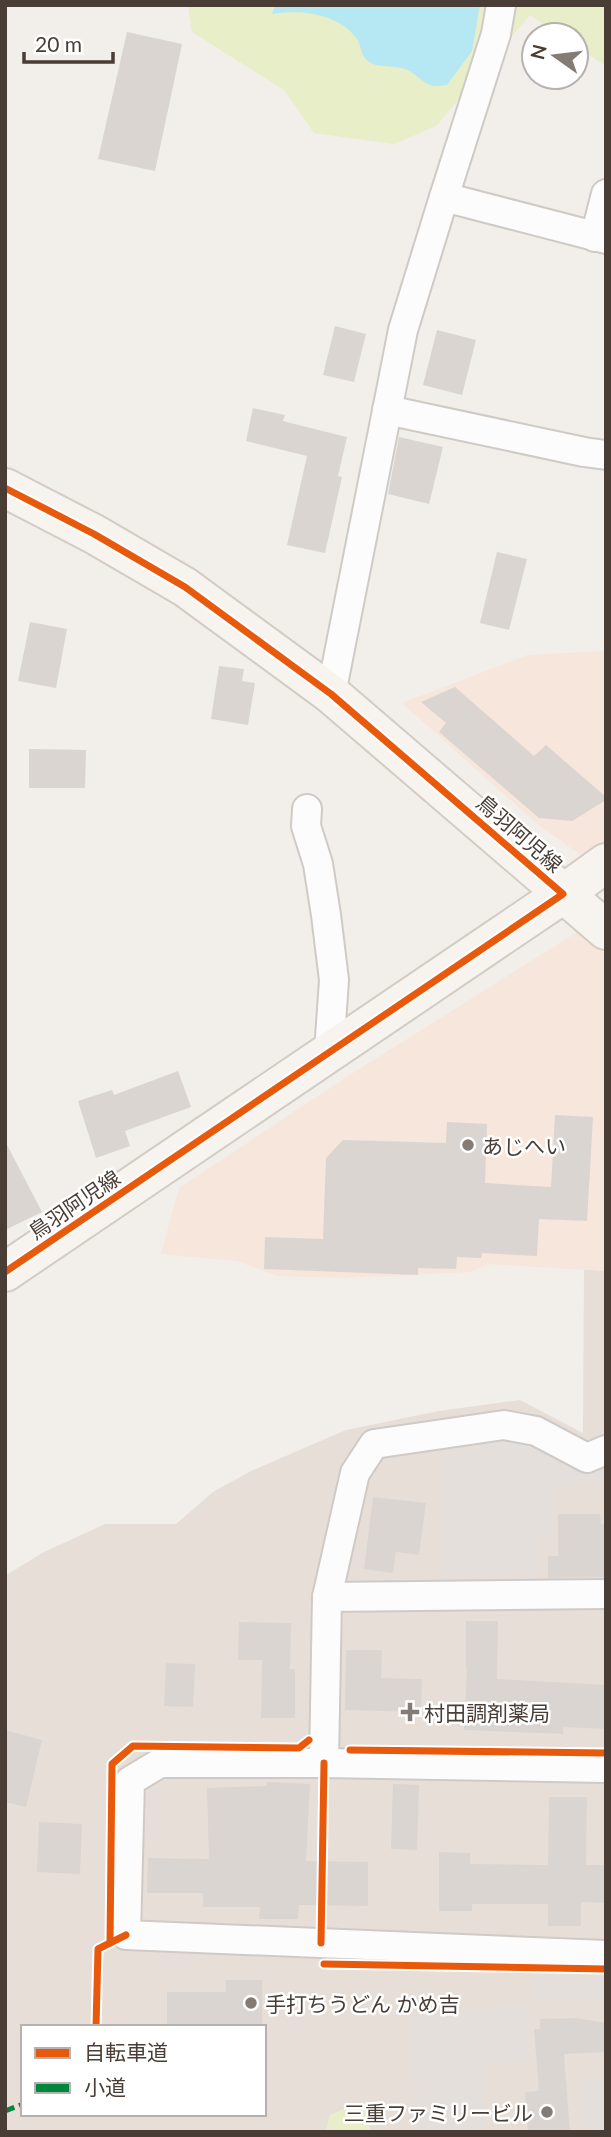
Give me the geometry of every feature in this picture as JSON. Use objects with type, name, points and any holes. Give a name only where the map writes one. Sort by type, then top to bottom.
[{"type":"main road","name":"鳥羽阿児線","points":[[5,488],[94,534],[185,587],[331,694],[563,894],[5,1272]]},
{"type":"main road","points":[[606,863],[563,894],[606,930]]},
{"type":"street","points":[[331,694],[403,330],[496,34],[501,5]]},
{"type":"street","points":[[444,197],[600,238],[606,194]]},
{"type":"street","points":[[387,410],[606,455]]},
{"type":"street","points":[[307,809],[306,826],[318,864],[334,980],[329,1052]]},
{"type":"street","points":[[324,1763],[327,1597],[355,1473],[374,1444],[504,1425],[536,1431],[586,1458],[606,1450]]},
{"type":"street","points":[[327,1597],[606,1594]]},
{"type":"street","points":[[606,1768],[160,1763],[130,1781],[126,1935],[606,1955]]},
{"type":"shaded area","points":[[606,651],[606,873],[536,823],[402,703],[528,655]]},
{"type":"shaded area","points":[[606,914],[606,1271],[488,1264],[470,1272],[346,1278],[278,1276],[237,1261],[161,1254],[179,1188],[345,1078]]},
{"type":"shaded area","points":[[584,1269],[606,1271],[606,2132],[371,2132],[362,2102],[330,2115],[326,2132],[5,2132],[5,1576],[42,1553],[105,1524],[176,1524],[213,1492],[251,1471],[346,1430],[439,1411],[520,1400],[583,1433]]},
{"type":"shaded area","points":[[499,1431],[606,1460],[606,1484],[554,1485],[553,1533],[536,1534],[537,1578],[442,1577],[441,1444]]},
{"type":"shaded area","points":[[534,1971],[606,1972],[606,1999],[533,1998]]},
{"type":"shaded area","points":[[527,2006],[532,2060],[482,2065],[487,2132],[417,2132],[409,2015]]},
{"type":"shaded area","points":[[606,2078],[606,2132],[584,2132],[580,2080]]},
{"type":"green space","points":[[188,5],[606,5],[606,66],[590,55],[590,21],[539,21],[530,15],[525,21],[520,21],[520,27],[436,126],[394,144],[314,133],[284,90],[192,32]]},
{"type":"green space","points":[[363,2102],[371,2132],[326,2132],[330,2115]]},
{"type":"water","points":[[275,5],[480,5],[472,51],[447,85],[432,86],[406,69],[370,62],[364,57],[357,39],[340,23],[306,13],[272,14]]},
{"type":"building","points":[[127,32],[182,44],[155,171],[98,159]]},
{"type":"building","points":[[335,326],[366,334],[354,382],[323,375]]},
{"type":"building","points":[[437,330],[476,340],[462,395],[423,385]]},
{"type":"building","points":[[253,408],[285,415],[283,421],[347,437],[338,476],[342,477],[325,553],[287,545],[307,456],[246,441]]},
{"type":"building","points":[[399,437],[443,447],[429,504],[388,494]]},
{"type":"building","points":[[497,552],[527,559],[509,630],[480,623]]},
{"type":"building","points":[[30,622],[67,629],[56,688],[18,681]]},
{"type":"building","points":[[219,666],[244,669],[242,681],[255,683],[248,725],[211,719]]},
{"type":"building","points":[[455,687],[534,756],[546,745],[606,797],[606,800],[572,821],[539,818],[439,732],[446,723],[421,702]]},
{"type":"building","points":[[29,749],[86,750],[85,788],[29,788]]},
{"type":"building","points":[[178,1071],[191,1107],[125,1131],[130,1146],[96,1158],[78,1101],[112,1090],[114,1095]]},
{"type":"building","points":[[555,1115],[593,1117],[587,1221],[539,1219],[537,1256],[482,1253],[481,1258],[457,1257],[456,1269],[418,1268],[418,1275],[264,1269],[265,1237],[323,1239],[326,1158],[343,1140],[446,1143],[447,1122],[487,1124],[485,1183],[551,1187]]},
{"type":"building","points":[[5,1141],[42,1212],[5,1230]]},
{"type":"building","points":[[373,1497],[426,1503],[419,1555],[396,1552],[393,1573],[364,1569]]},
{"type":"building","points":[[558,1514],[600,1514],[601,1524],[606,1524],[606,1577],[548,1578],[548,1556],[558,1556]]},
{"type":"building","points":[[466,1621],[498,1621],[497,1679],[606,1685],[606,1729],[563,1727],[563,1734],[464,1730]]},
{"type":"building","points":[[239,1622],[291,1623],[290,1669],[295,1669],[295,1718],[261,1718],[262,1660],[238,1660]]},
{"type":"building","points":[[346,1650],[382,1650],[381,1678],[422,1679],[421,1712],[345,1710]]},
{"type":"building","points":[[166,1663],[195,1664],[193,1707],[164,1706]]},
{"type":"building","points":[[5,1730],[42,1740],[26,1807],[5,1802]]},
{"type":"building","points":[[267,1782],[310,1784],[306,1861],[368,1862],[368,1906],[299,1905],[298,1919],[259,1919],[260,1907],[203,1907],[203,1893],[147,1893],[148,1858],[209,1859],[207,1788],[267,1786]]},
{"type":"building","points":[[393,1784],[419,1785],[417,1850],[391,1849]]},
{"type":"building","points":[[549,1797],[587,1797],[586,1865],[606,1865],[606,1903],[581,1902],[581,1926],[548,1926],[548,1904],[472,1904],[472,1911],[439,1911],[439,1852],[470,1853],[471,1864],[548,1865]]},
{"type":"building","points":[[39,1822],[82,1824],[80,1874],[37,1872]]},
{"type":"building","points":[[226,1980],[262,1980],[262,2025],[167,2025],[167,1992],[226,1992]]},
{"type":"building","points":[[576,2018],[606,2023],[606,2052],[564,2054],[570,2132],[528,2132],[525,2092],[539,2091],[534,2029],[540,2029],[540,2019]]},
{"type":"marked path","points":[[5,2111],[21,2105]]},
{"type":"cycle path","points":[[5,488],[94,534],[185,587],[331,694],[563,894],[5,1272]]},
{"type":"cycle path","points":[[110,1943],[112,1764],[133,1746],[299,1748],[309,1740]]},
{"type":"cycle path","points":[[350,1750],[606,1753]]},
{"type":"cycle path","points":[[321,1943],[324,1763]]},
{"type":"cycle path","points":[[96,2025],[98,1949],[126,1935]]},
{"type":"cycle path","points":[[324,1964],[606,1969]]},
{"type":"place","name":"あじへい","points":[[468,1145]]},
{"type":"place","name":"村田調剤薬局","points":[[410,1712]]},
{"type":"place","name":"手打ちうどん かめ吉","points":[[251,2003]]},
{"type":"place","name":"三重ファミリービル","points":[[547,2112]]}]
